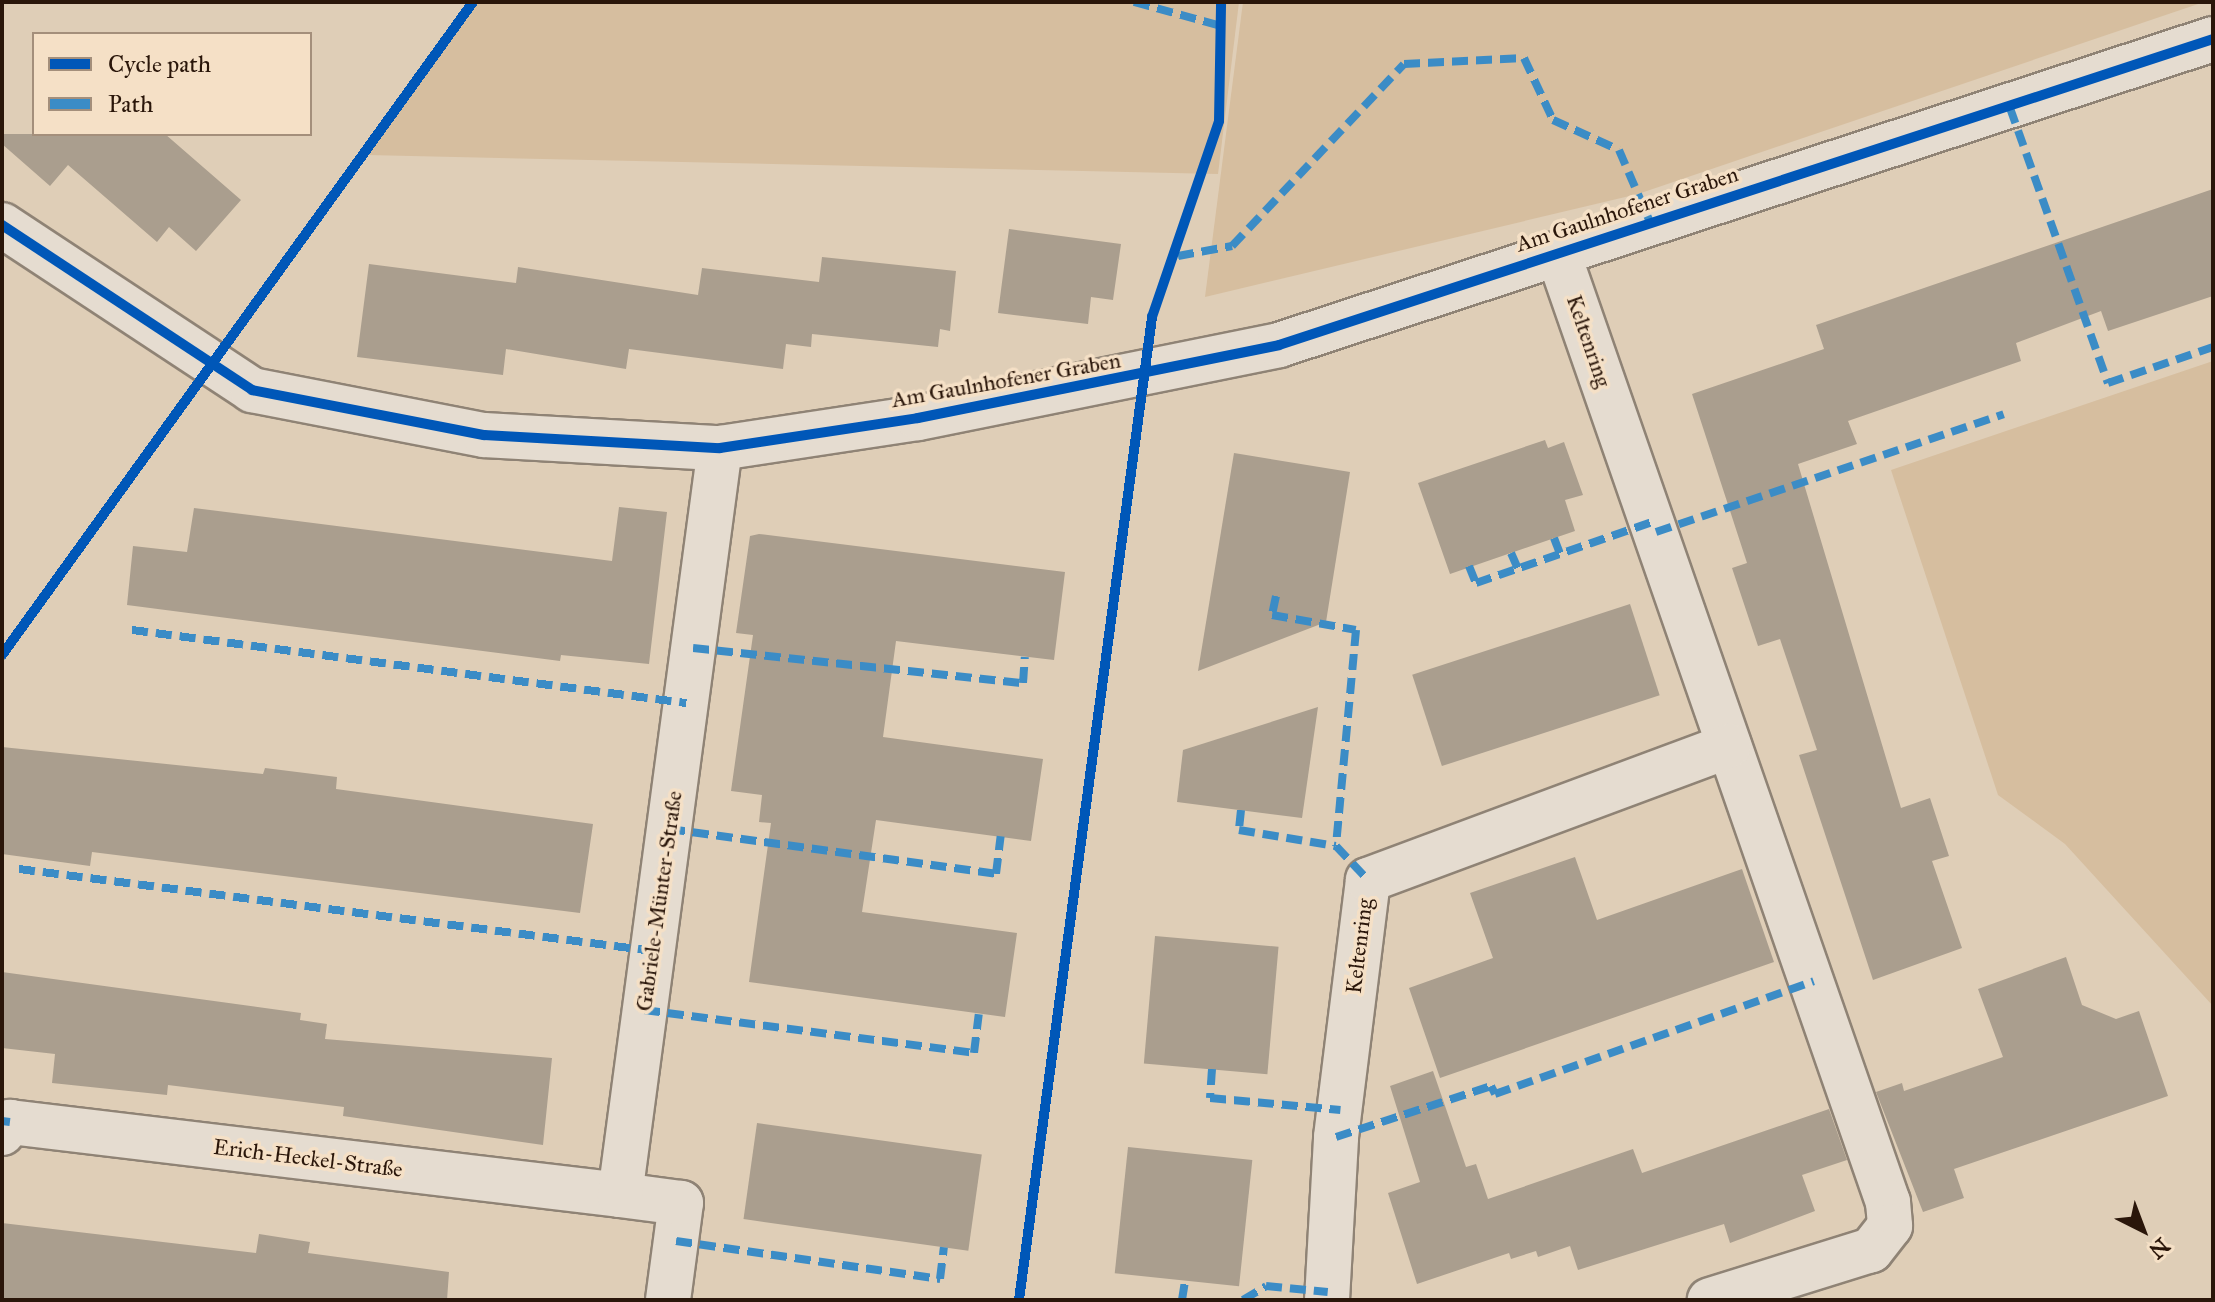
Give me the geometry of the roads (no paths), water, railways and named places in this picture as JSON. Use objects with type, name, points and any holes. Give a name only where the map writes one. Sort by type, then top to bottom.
[{"type":"street","name":"Am Gaulnhofener Graben","points":[[2,225],[252,390],[484,435],[720,448],[918,418],[1279,345],[2213,39]]},
{"type":"street","name":"Keltenring","points":[[1558,253],[1729,746],[1834,1037],[1890,1226],[1871,1250],[1710,1300]]},
{"type":"street","name":"Gabriele-Münter-Straße","points":[[620,1195],[720,448]]},
{"type":"street","name":"Keltenring","points":[[1327,1300],[1336,1137],[1368,880],[1729,746]]},
{"type":"street","name":"Erich-Heckel-Straße","points":[[2,1133],[10,1122],[620,1195]]},
{"type":"street","points":[[620,1195],[681,1203],[668,1300]]}]
